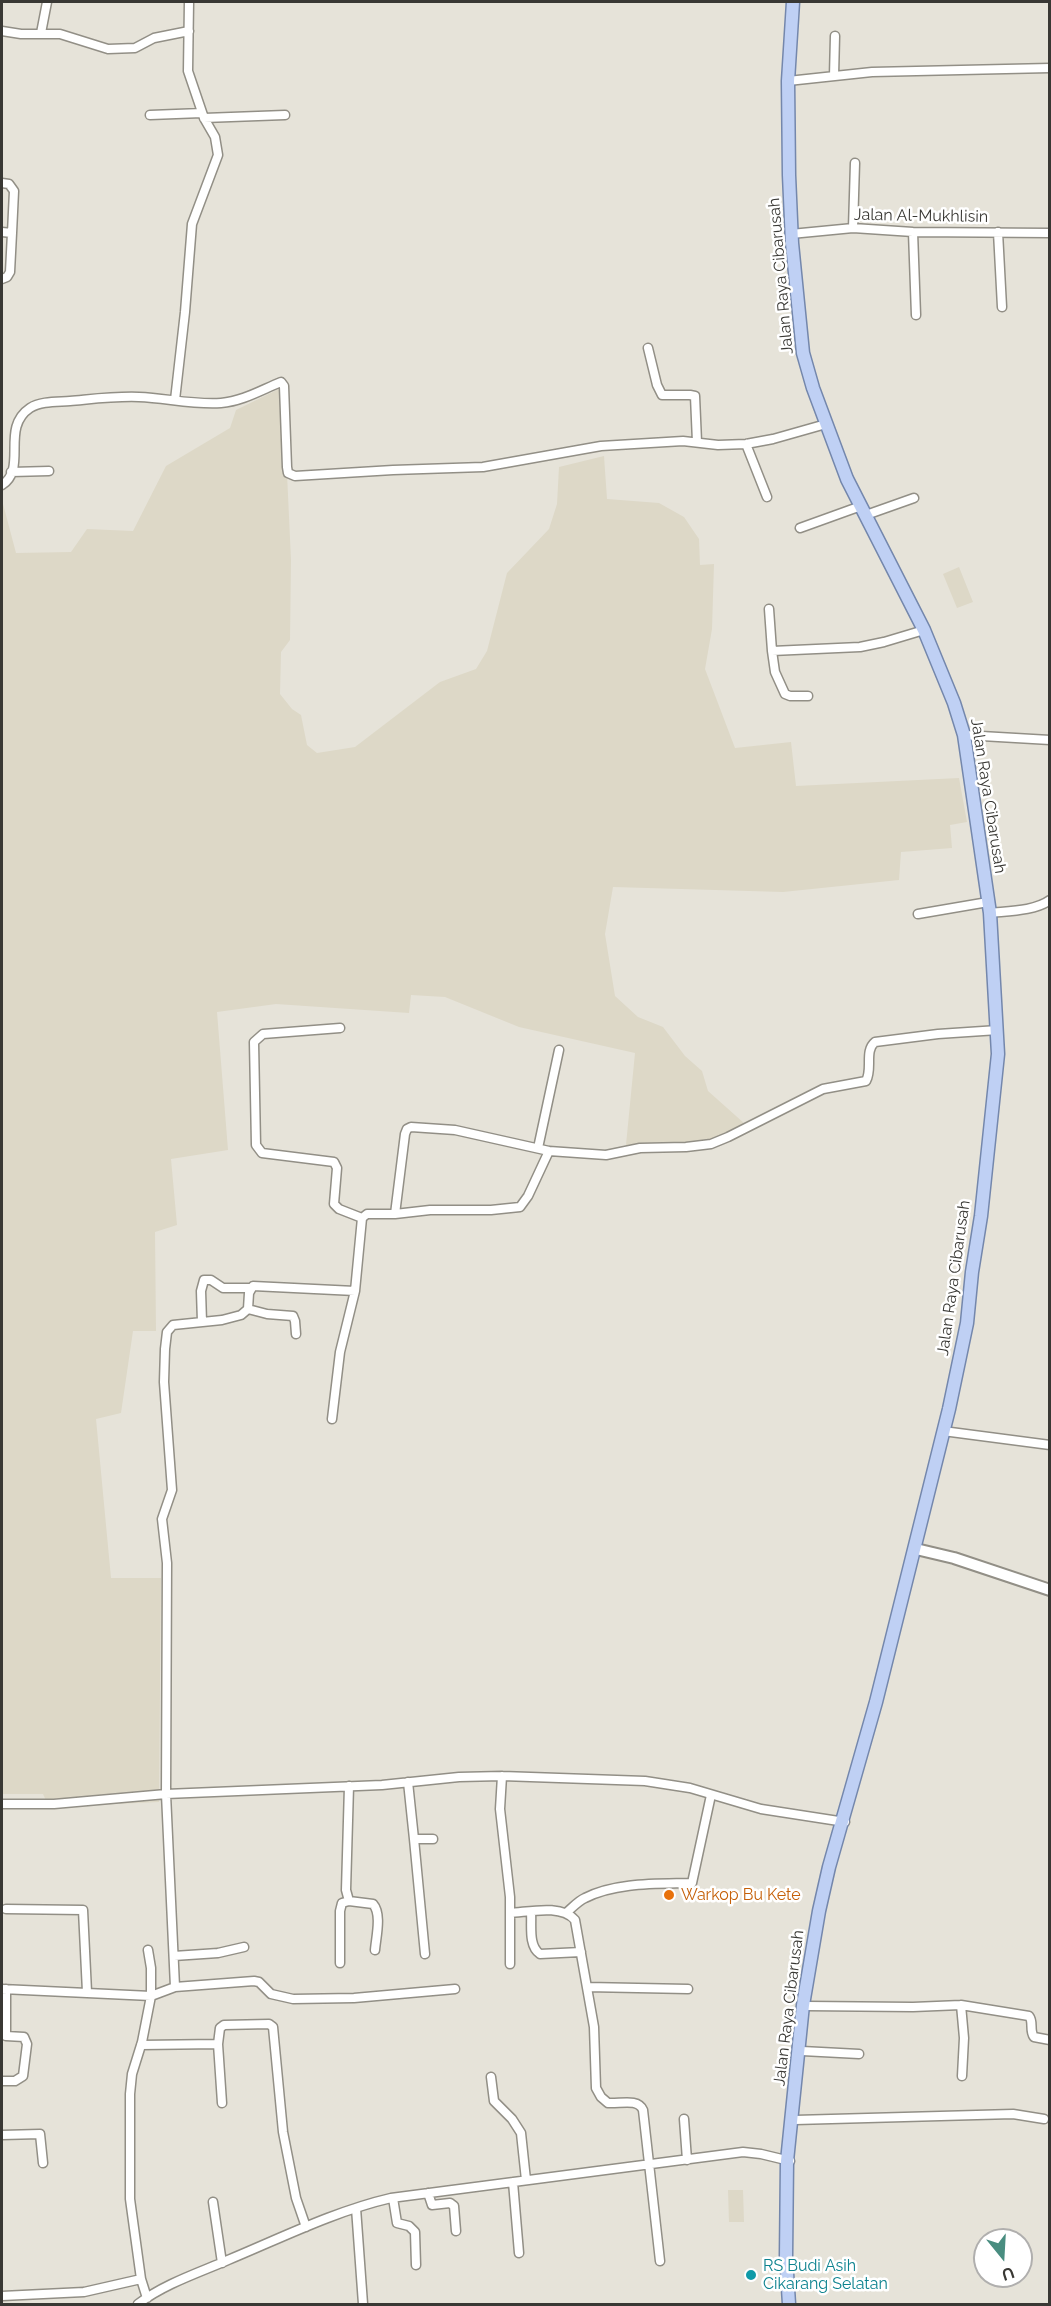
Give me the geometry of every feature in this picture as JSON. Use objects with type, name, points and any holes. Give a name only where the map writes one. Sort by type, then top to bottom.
[{"type":"main road","name":"Jalan Raya Cibarusah","points":[[791,2304],[786,2257],[788,2161],[803,2005],[817,1921],[916,1549],[967,1323],[998,1069],[998,1030],[989,908],[964,735],[924,630],[847,479],[803,353],[791,234],[788,81],[793,2]]},
{"type":"main road","name":"Jalan Raya Cibarusah","points":[[788,2161],[795,2120],[806,2006],[822,1911],[843,1822]]},
{"type":"street","points":[[41,33],[47,2]]},
{"type":"street","points":[[175,400],[192,224],[218,155],[215,137],[203,116],[188,71],[189,2]]},
{"type":"street","points":[[2,31],[67,36],[108,49],[135,48],[154,38],[189,32]]},
{"type":"street","points":[[834,76],[835,36]]},
{"type":"street","points":[[788,81],[872,72],[1050,68]]},
{"type":"street","points":[[150,115],[285,115]]},
{"type":"street","points":[[853,228],[855,163]]},
{"type":"street","points":[[2,183],[9,184],[14,191],[10,272],[7,278],[2,279]]},
{"type":"street","name":"Jalan Al-Mukhlisin","points":[[791,234],[853,228],[913,232],[1050,233]]},
{"type":"street","points":[[2,232],[12,233]]},
{"type":"street","points":[[913,232],[916,315]]},
{"type":"street","points":[[998,232],[1002,307]]},
{"type":"street","points":[[648,348],[657,386],[662,395],[690,394],[695,396],[697,442]]},
{"type":"street","points":[[2,485],[10,477],[16,422],[32,406],[42,403],[122,396],[206,403],[238,400],[282,382],[286,467],[288,473],[295,476],[358,471],[483,467],[592,447],[663,442],[746,444],[826,424]]},
{"type":"street","points":[[746,444],[767,496]]},
{"type":"street","points":[[11,472],[49,471]]},
{"type":"street","points":[[800,528],[914,498]]},
{"type":"street","points":[[769,609],[775,672],[785,694],[808,696]]},
{"type":"street","points":[[772,651],[861,647],[924,630]]},
{"type":"street","points":[[964,735],[1050,740]]},
{"type":"street","points":[[918,914],[1032,907],[1050,900]]},
{"type":"street","points":[[340,1028],[263,1034],[254,1042],[256,1145],[262,1153],[333,1161],[337,1168],[334,1204],[339,1209],[362,1218]]},
{"type":"street","points":[[395,1214],[405,1134],[409,1128],[416,1126],[455,1130],[538,1149],[597,1156],[640,1148],[686,1147],[711,1143],[737,1133],[823,1089],[866,1081],[869,1076],[870,1048],[875,1042],[938,1034],[998,1030]]},
{"type":"street","points":[[538,1149],[559,1050]]},
{"type":"street","points":[[332,1419],[340,1352],[356,1291],[362,1218],[366,1214],[520,1207],[528,1196],[549,1151]]},
{"type":"street","points":[[202,1322],[201,1291],[204,1280],[211,1280],[223,1288],[258,1286],[356,1291]]},
{"type":"street","points":[[176,1987],[166,1794],[167,1563],[162,1519],[172,1490],[164,1382],[165,1349],[167,1332],[172,1325],[241,1315],[248,1309],[250,1288]]},
{"type":"street","points":[[248,1309],[267,1314],[293,1316],[296,1334]]},
{"type":"street","points":[[943,1431],[1050,1445]]},
{"type":"street","points":[[916,1549],[964,1561],[1050,1590]]},
{"type":"street","points":[[2,1804],[54,1804],[166,1794],[349,1786],[459,1777],[502,1776],[645,1780],[761,1809],[843,1822]]},
{"type":"street","points":[[502,1776],[500,1809],[507,1862],[510,1964]]},
{"type":"street","points":[[408,1782],[425,1954]]},
{"type":"street","points":[[349,1786],[346,1890],[349,1901]]},
{"type":"street","points":[[566,1913],[584,1898],[609,1890],[644,1884],[692,1883],[711,1795]]},
{"type":"street","points":[[414,1839],[434,1839]]},
{"type":"street","points":[[340,1963],[342,1903],[349,1901],[373,1904],[376,1907],[375,1950]]},
{"type":"street","points":[[6,1909],[83,1910],[87,1992]]},
{"type":"street","points":[[531,1912],[533,1946],[536,1951],[540,1954],[581,1952]]},
{"type":"street","points":[[510,1913],[566,1913],[575,1920],[594,2026],[597,2091],[608,2103],[641,2105],[660,2261]]},
{"type":"street","points":[[174,1956],[218,1953],[244,1947]]},
{"type":"street","points":[[147,2298],[141,2279],[130,2199],[129,2094],[151,1996],[151,1968],[148,1950]]},
{"type":"street","points":[[2,2081],[15,2081],[23,2076],[27,2044],[24,2037],[7,2037],[6,2035],[4,1989],[151,1996],[176,1987],[254,1981],[271,1994],[293,1999],[354,1998],[454,1989]]},
{"type":"street","points":[[587,1987],[688,1989]]},
{"type":"street","points":[[806,2006],[961,2005],[1027,2015],[1031,2018],[1031,2032],[1034,2037],[1050,2040]]},
{"type":"street","points":[[961,2005],[964,2038],[962,2076]]},
{"type":"street","points":[[222,2103],[218,2044],[220,2028],[222,2026],[269,2024],[273,2027],[283,2132],[296,2198],[306,2227]]},
{"type":"street","points":[[141,2045],[218,2044]]},
{"type":"street","points":[[802,2051],[860,2054]]},
{"type":"street","points":[[491,2077],[494,2101],[512,2119],[521,2133],[526,2180]]},
{"type":"street","points":[[795,2120],[1013,2114],[1044,2119]]},
{"type":"street","points":[[684,2119],[687,2160]]},
{"type":"street","points":[[2,2135],[40,2134],[43,2163]]},
{"type":"street","points":[[138,2304],[179,2281],[306,2227],[356,2208],[393,2198],[648,2163],[749,2152],[788,2161]]},
{"type":"street","points":[[513,2182],[519,2253]]},
{"type":"street","points":[[428,2193],[432,2205],[452,2204],[456,2231]]},
{"type":"street","points":[[393,2198],[397,2223],[410,2226],[415,2232],[416,2265]]},
{"type":"street","points":[[213,2202],[222,2263]]},
{"type":"street","points":[[356,2208],[363,2304]]},
{"type":"street","points":[[2,2296],[84,2292],[141,2279]]},
{"type":"shaded area","points":[[283,387],[291,560],[290,640],[281,652],[280,694],[292,709],[301,715],[307,745],[317,753],[355,747],[440,682],[476,669],[487,651],[507,573],[549,529],[557,504],[559,467],[604,456],[607,499],[659,503],[684,517],[699,539],[700,565],[714,564],[712,629],[705,669],[735,748],[791,742],[796,786],[959,778],[967,822],[950,825],[952,848],[901,852],[899,880],[783,892],[613,887],[605,934],[615,996],[638,1017],[663,1027],[685,1056],[702,1071],[708,1091],[745,1124],[706,1145],[647,1147],[625,1155],[635,1053],[519,1027],[445,997],[411,995],[409,1013],[276,1004],[217,1012],[228,1150],[171,1159],[177,1225],[155,1232],[156,1331],[133,1331],[121,1413],[96,1419],[111,1578],[161,1578],[159,1802],[49,1807],[43,1794],[2,1794],[2,500],[16,553],[71,552],[87,529],[133,531],[166,466],[230,428],[236,410]]},
{"type":"shaded area","points":[[959,567],[973,602],[957,608],[943,574]]},
{"type":"shaded area","points":[[728,2190],[743,2190],[744,2222],[729,2222]]},
{"type":"place","name":"Warkop Bu Kete","points":[[669,1895]]},
{"type":"place","name":"RS Budi Asih Cikarang Selatan","points":[[751,2275]]}]
